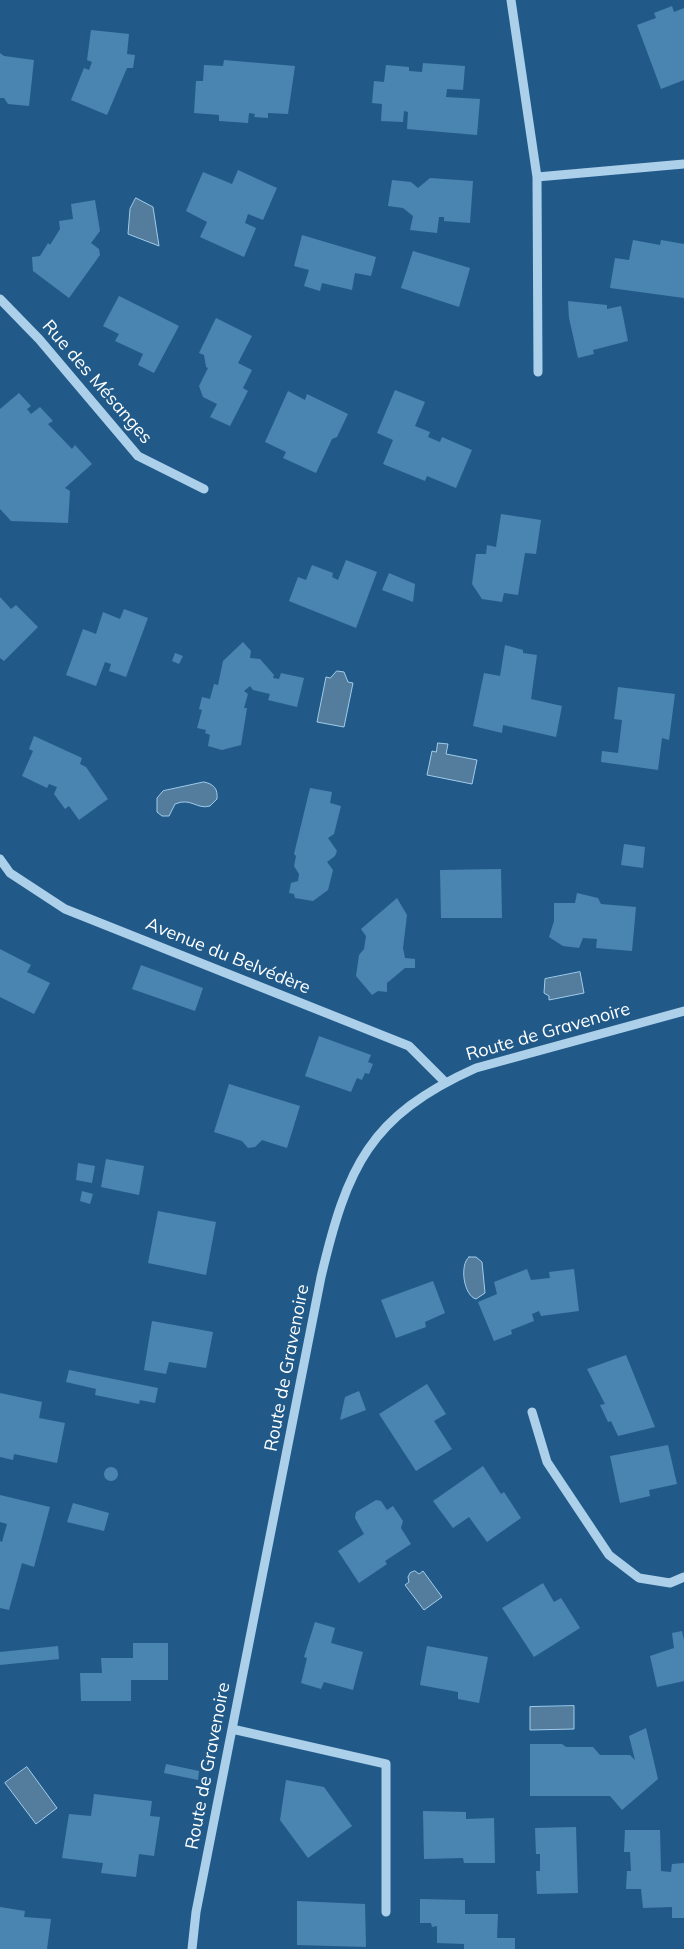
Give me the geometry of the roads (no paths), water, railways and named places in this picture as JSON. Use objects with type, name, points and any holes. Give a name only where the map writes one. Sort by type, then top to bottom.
[{"type":"street","points":[[511,0],[537,177],[538,372]]},
{"type":"street","points":[[537,177],[684,164]]},
{"type":"street","name":"Rue des Mésanges","points":[[0,299],[39,340],[138,456],[204,489]]},
{"type":"street","name":"Avenue du Belvédère","points":[[0,859],[10,874],[65,909],[410,1046],[445,1082]]},
{"type":"street","name":"Route de Gravenoire","points":[[192,1948],[196,1912],[334,1223],[348,1184],[368,1149],[384,1128],[415,1101],[445,1082],[476,1068],[684,1011]]},
{"type":"street","points":[[532,1412],[547,1462],[609,1555],[638,1578],[670,1583],[684,1577]]},
{"type":"street","points":[[232,1729],[386,1764],[386,1912]]},
{"type":"water","points":[[136,198],[153,207],[159,246],[128,234],[130,209]]},
{"type":"water","points":[[337,671],[344,672],[348,682],[353,683],[344,727],[317,722],[326,677],[330,678]]},
{"type":"water","points":[[438,743],[448,744],[446,754],[477,760],[472,784],[427,775],[432,751],[436,752]]},
{"type":"water","points":[[204,782],[213,786],[217,792],[217,799],[210,806],[205,807],[181,802],[175,804],[169,816],[162,816],[157,812],[157,798],[163,791]]},
{"type":"water","points":[[580,972],[584,993],[549,1000],[549,996],[544,993],[545,979]]},
{"type":"water","points":[[469,1257],[476,1257],[482,1262],[485,1293],[476,1299],[468,1292],[464,1280],[464,1267]]},
{"type":"water","points":[[415,1571],[419,1574],[423,1571],[442,1597],[424,1610],[405,1585],[409,1582],[408,1577],[410,1573]]},
{"type":"water","points":[[574,1706],[574,1729],[530,1730],[530,1707]]},
{"type":"water","points":[[27,1767],[57,1808],[36,1824],[5,1783]]}]
